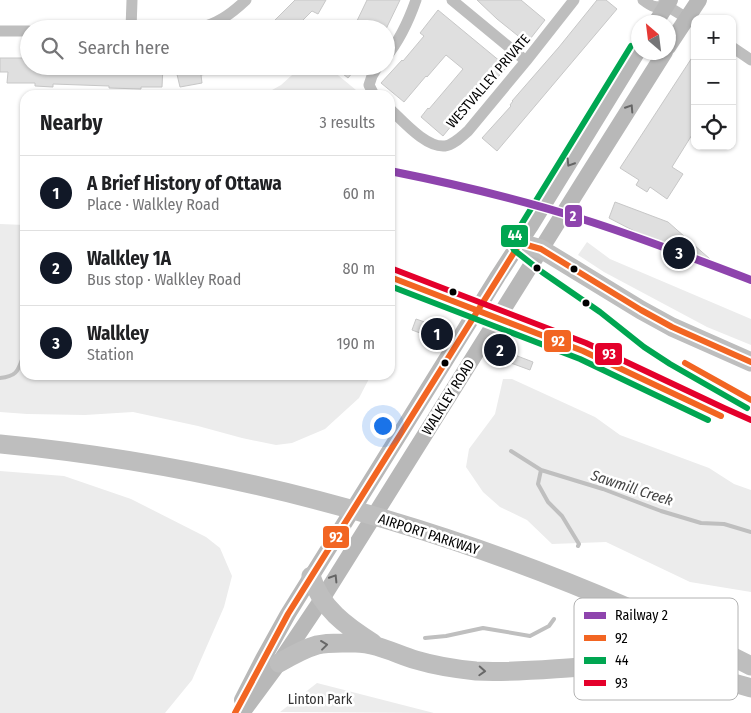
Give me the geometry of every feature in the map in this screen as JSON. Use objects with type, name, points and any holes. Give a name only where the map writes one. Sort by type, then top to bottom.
[{"type":"highway","points":[[520,243],[666,324],[751,362]]},
{"type":"highway","name":"AIRPORT PARKWAY","points":[[0,444],[86,454],[195,472],[276,489],[420,529],[519,564],[606,598]]},
{"type":"highway","points":[[311,576],[314,587],[334,614],[362,636],[381,647]]},
{"type":"highway","points":[[279,663],[297,653],[322,644],[363,643],[381,647],[428,664],[460,669],[496,672],[574,668]]},
{"type":"highway","name":"AIRPORT PARKWAY","points":[[738,659],[751,666]]},
{"type":"highway","points":[[738,684],[751,688]]},
{"type":"main road","points":[[693,15],[699,0]]},
{"type":"main road","points":[[660,15],[667,2]]},
{"type":"main road","points":[[676,38],[691,21]]},
{"type":"main road","name":"WALKLEY ROAD","points":[[235,713],[262,659],[311,576],[498,276],[534,222],[633,60]]},
{"type":"main road","name":"WALKLEY ROAD","points":[[242,713],[279,663],[322,599],[660,60]]},
{"type":"street","points":[[131,20],[132,0]]},
{"type":"street","points":[[219,20],[233,12],[246,0]]},
{"type":"street","points":[[395,45],[408,22],[416,0]]},
{"type":"street","points":[[452,0],[526,61]]},
{"type":"street","name":"WESTVALLEY PRIVATE","points":[[395,114],[431,145],[446,146],[457,140],[468,131],[574,0]]},
{"type":"street","points":[[643,0],[651,6],[657,7],[667,2],[691,21]]},
{"type":"street","points":[[0,31],[20,31]]},
{"type":"street","points":[[736,50],[751,60]]},
{"type":"street","points":[[372,90],[369,85],[373,75]]},
{"type":"green space","points":[[292,75],[338,75],[356,90],[272,90]]},
{"type":"green space","points":[[0,224],[20,225],[20,380],[368,380],[359,398],[325,429],[292,443],[276,445],[133,412],[85,415],[0,412]]},
{"type":"green space","points":[[587,242],[610,259],[751,319],[751,345],[707,327],[604,272],[578,255]]},
{"type":"green space","points":[[503,379],[512,379],[595,417],[620,435],[709,468],[734,484],[751,490],[751,592],[690,582],[606,542],[552,544],[527,520],[500,507],[483,492],[466,467],[469,449],[495,414]]},
{"type":"green space","points":[[0,471],[64,476],[131,499],[206,537],[220,548],[232,576],[224,607],[192,680],[165,713],[0,713]]},
{"type":"green space","name":"Linton Park","points":[[317,683],[434,713],[280,712]]},
{"type":"building","points":[[295,0],[326,0],[318,14],[312,11],[303,20],[275,20]]},
{"type":"building","points":[[367,0],[400,0],[390,20],[357,20]]},
{"type":"building","points":[[477,0],[521,0],[545,20],[527,43]]},
{"type":"building","points":[[597,0],[606,0],[617,9],[497,151],[482,138],[511,106],[512,101]]},
{"type":"building","points":[[438,10],[507,67],[487,89],[484,86],[443,136],[421,117],[463,69],[446,55],[404,102],[395,95],[395,90],[389,90],[381,83],[388,75],[395,75],[395,68],[424,36],[420,33]]},
{"type":"building","points":[[0,58],[20,58],[20,75],[163,75],[162,87],[141,87],[141,89],[53,84],[53,87],[35,86],[35,83],[7,83],[8,72],[0,72]]},
{"type":"building","points":[[691,59],[691,136],[672,167],[683,174],[667,199],[650,187],[647,192],[636,185],[639,180],[620,168]]},
{"type":"building","points":[[177,75],[201,75],[202,83],[180,87]]},
{"type":"building","points":[[615,202],[668,222],[710,260],[636,232],[609,218]]},
{"type":"building","points":[[416,319],[442,328],[436,339],[412,330]]},
{"type":"building","points":[[494,347],[533,362],[530,370],[489,355]]},
{"type":"waterway","name":"Sawmill Creek","points":[[0,378],[15,373],[20,364]]},
{"type":"waterway","name":"Sawmill Creek","points":[[511,451],[541,470],[603,489],[661,511],[701,523],[724,524],[751,532]]},
{"type":"waterway","points":[[541,470],[538,484],[548,502],[562,516],[579,544],[578,546]]},
{"type":"waterway","points":[[425,638],[446,636],[483,628],[530,636],[549,626],[554,619]]},
{"type":"rail line","name":"2","points":[[395,172],[487,192],[535,205],[604,226],[751,280]]},
{"type":"transit line","name":"44","points":[[631,46],[513,238],[512,246],[514,250],[542,272],[600,312],[644,347],[747,408]]},
{"type":"transit line","name":"92","points":[[235,713],[288,614],[520,243],[541,249],[672,327],[751,362]]},
{"type":"transit line","name":"93","points":[[395,270],[586,343],[751,420]]},
{"type":"transit line","name":"92","points":[[395,279],[583,351],[721,416]]},
{"type":"transit line","name":"44","points":[[395,288],[580,359],[708,420]]},
{"type":"transit line","name":"92","points":[[685,363],[751,400]]},
{"type":"place","name":"Walkley","points":[[679,253]]},
{"type":"place","name":"A Brief History of Ottawa","points":[[437,334]]},
{"type":"place","name":"Walkley 1A","points":[[500,350]]}]
